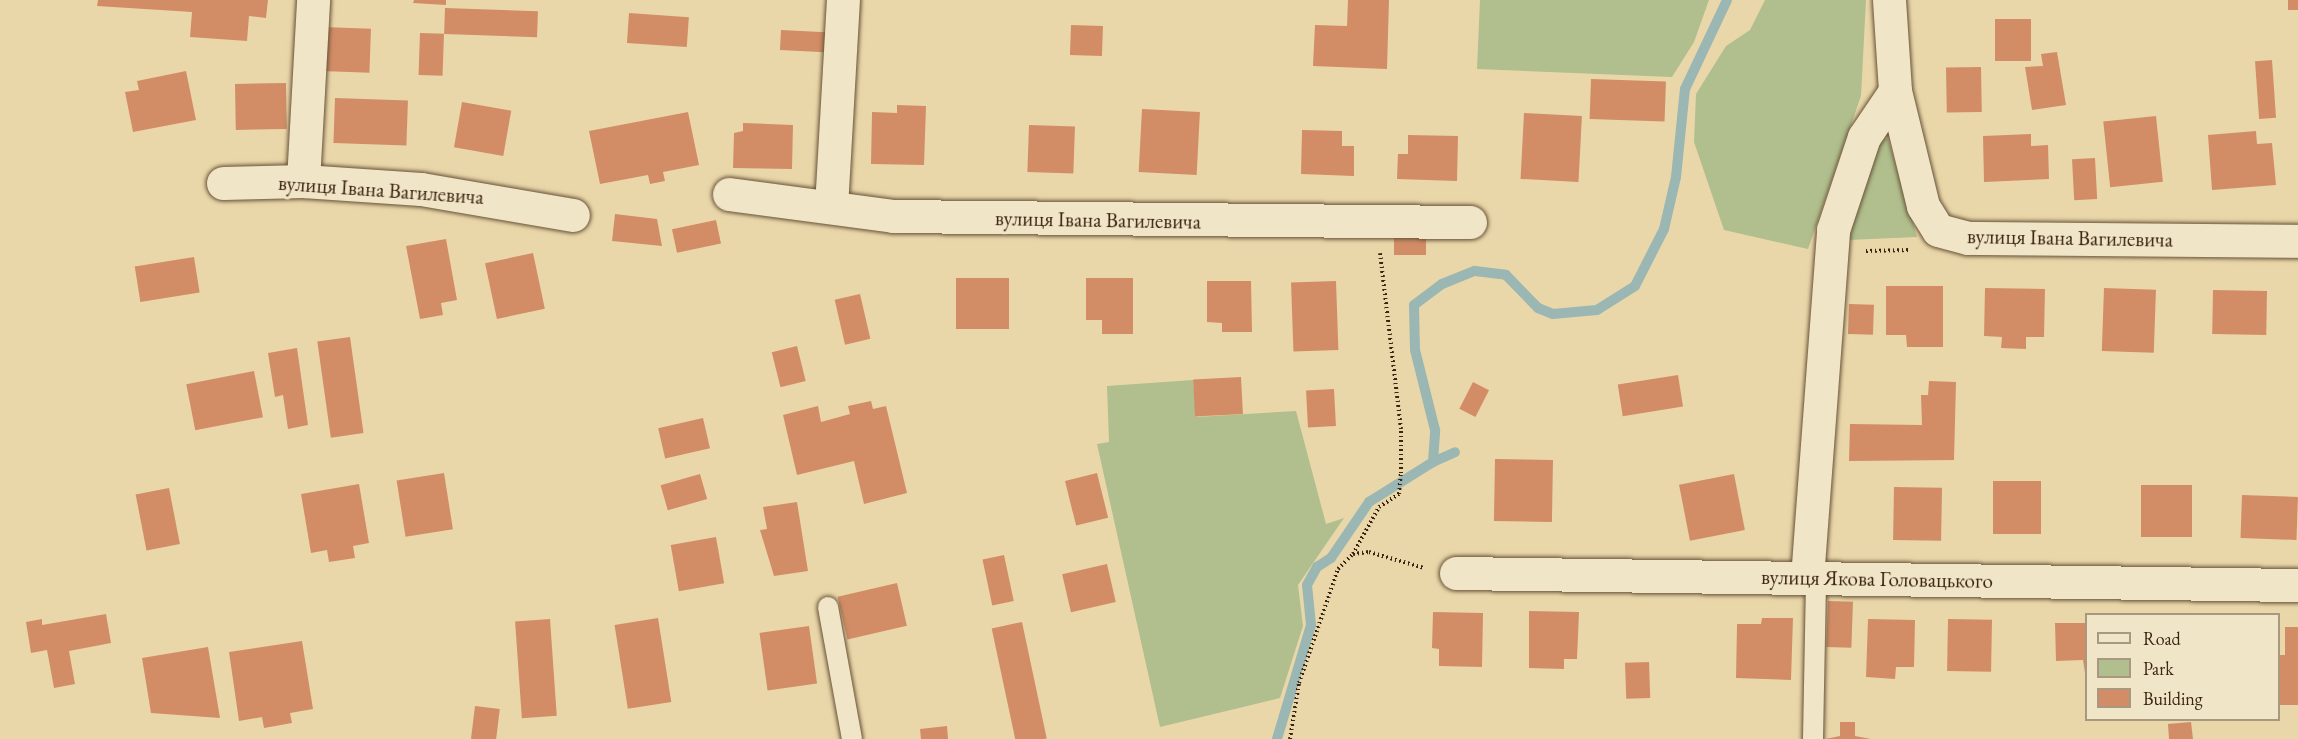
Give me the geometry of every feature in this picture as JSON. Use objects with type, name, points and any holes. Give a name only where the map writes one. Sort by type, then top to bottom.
[{"type":"street","points":[[303,182],[313,0]]},
{"type":"street","points":[[831,207],[843,0]]},
{"type":"street","name":"вулиця Івана Вагилевича","points":[[1889,0],[1895,91],[1930,221],[1938,230],[1968,238],[2298,241]]},
{"type":"street","points":[[1811,578],[1831,252],[1852,166],[1895,91]]},
{"type":"street","name":"вулиця Івана Вагилевича","points":[[223,183],[303,182],[421,189],[573,215]]},
{"type":"street","name":"вулиця Івана Вагилевича","points":[[729,194],[893,216],[1377,223],[1470,222]]},
{"type":"street","name":"вулиця Якова Головацького","points":[[1456,573],[2298,585]]},
{"type":"lane","points":[[1811,578],[1813,739]]},
{"type":"lane","points":[[828,607],[852,739]]},
{"type":"path","points":[[1290,739],[1299,683],[1338,570],[1353,554],[1379,507],[1399,494],[1401,429],[1377,223]]},
{"type":"path","points":[[1831,252],[1931,249],[1968,238]]},
{"type":"path","points":[[1353,554],[1392,555]]},
{"type":"green space","points":[[1480,0],[1709,0],[1694,42],[1672,77],[1477,69]]},
{"type":"green space","points":[[1765,0],[1866,0],[1861,96],[1808,249],[1724,230],[1694,142],[1696,94],[1726,46],[1750,30]]},
{"type":"green space","points":[[1879,138],[1888,139],[1917,237],[1848,240]]},
{"type":"green space","points":[[1193,380],[1196,417],[1296,411],[1326,524],[1344,518],[1298,585],[1303,626],[1280,698],[1160,727],[1097,444],[1109,442],[1107,386]]},
{"type":"building","points":[[98,0],[268,0],[266,18],[249,16],[247,41],[190,37],[192,12],[97,6]]},
{"type":"building","points":[[414,0],[446,0],[446,5],[413,3]]},
{"type":"building","points":[[1348,0],[1389,0],[1387,69],[1313,66],[1315,25],[1347,26]]},
{"type":"building","points":[[2288,0],[2298,0],[2298,10],[2288,10]]},
{"type":"building","points":[[445,8],[538,11],[537,37],[444,34]]},
{"type":"building","points":[[629,13],[689,17],[687,47],[627,43]]},
{"type":"building","points":[[1995,19],[2031,19],[2031,61],[1995,61]]},
{"type":"building","points":[[1071,25],[1103,26],[1102,56],[1070,55]]},
{"type":"building","points":[[323,27],[371,29],[369,73],[321,71]]},
{"type":"building","points":[[781,30],[826,32],[825,52],[780,50]]},
{"type":"building","points":[[420,33],[444,34],[443,76],[419,75]]},
{"type":"building","points":[[2057,52],[2066,105],[2032,110],[2025,67],[2043,66],[2041,54]]},
{"type":"building","points":[[2272,60],[2276,118],[2259,119],[2255,61]]},
{"type":"building","points":[[1981,67],[1982,112],[1947,113],[1946,68]]},
{"type":"building","points":[[186,71],[196,120],[133,132],[125,92],[139,90],[137,81]]},
{"type":"building","points":[[1591,79],[1666,82],[1665,122],[1590,119]]},
{"type":"building","points":[[286,83],[287,129],[236,130],[235,84]]},
{"type":"building","points":[[335,98],[408,101],[406,146],[333,143]]},
{"type":"building","points":[[462,102],[511,111],[503,156],[454,147]]},
{"type":"building","points":[[897,105],[926,106],[924,165],[871,164],[872,112],[897,113]]},
{"type":"building","points":[[1142,109],[1200,112],[1197,175],[1139,172]]},
{"type":"building","points":[[688,112],[699,165],[663,172],[665,181],[650,184],[648,175],[600,184],[589,131]]},
{"type":"building","points":[[1524,113],[1582,116],[1578,182],[1521,179]]},
{"type":"building","points":[[2156,116],[2163,182],[2110,187],[2103,122]]},
{"type":"building","points":[[743,123],[793,125],[792,169],[733,168],[734,133],[743,131]]},
{"type":"building","points":[[1029,125],[1075,127],[1073,174],[1027,172]]},
{"type":"building","points":[[1302,130],[1342,131],[1342,146],[1354,146],[1354,176],[1301,174]]},
{"type":"building","points":[[2256,131],[2257,144],[2272,143],[2276,185],[2212,190],[2208,135]]},
{"type":"building","points":[[2031,134],[2031,146],[2048,145],[2049,179],[1984,182],[1983,136]]},
{"type":"building","points":[[1408,135],[1458,136],[1457,181],[1397,179],[1398,154],[1408,154]]},
{"type":"building","points":[[2095,158],[2097,199],[2074,200],[2072,159]]},
{"type":"building","points":[[615,214],[657,219],[662,246],[612,241]]},
{"type":"building","points":[[716,220],[721,243],[677,253],[672,229]]},
{"type":"building","points":[[1394,236],[1426,236],[1426,255],[1394,255]]},
{"type":"building","points":[[446,239],[457,300],[441,303],[443,315],[420,319],[406,246]]},
{"type":"building","points":[[533,253],[545,309],[497,319],[485,263]]},
{"type":"building","points":[[194,257],[200,293],[140,302],[135,266]]},
{"type":"building","points":[[956,278],[1009,278],[1009,329],[956,329]]},
{"type":"building","points":[[1086,278],[1133,278],[1133,334],[1102,334],[1102,320],[1086,320]]},
{"type":"building","points":[[1207,281],[1251,281],[1252,332],[1222,332],[1222,323],[1207,322]]},
{"type":"building","points":[[1336,281],[1338,350],[1293,352],[1291,283]]},
{"type":"building","points":[[1886,286],[1943,286],[1943,347],[1907,347],[1906,335],[1886,335]]},
{"type":"building","points":[[1985,288],[2045,289],[2044,337],[2026,337],[2026,349],[2001,348],[2002,337],[1984,336]]},
{"type":"building","points":[[2104,288],[2156,290],[2154,353],[2102,351]]},
{"type":"building","points":[[2213,290],[2267,291],[2266,335],[2212,334]]},
{"type":"building","points":[[860,294],[870,339],[845,345],[835,300]]},
{"type":"building","points":[[1849,304],[1874,305],[1873,335],[1848,334]]},
{"type":"building","points":[[350,337],[363,433],[331,438],[317,342]]},
{"type":"building","points":[[797,346],[806,381],[780,387],[772,352]]},
{"type":"building","points":[[297,348],[308,425],[288,429],[283,395],[275,397],[268,353]]},
{"type":"building","points":[[254,371],[263,417],[195,430],[186,384]]},
{"type":"building","points":[[1678,375],[1683,407],[1623,416],[1618,385]]},
{"type":"building","points":[[1241,377],[1243,414],[1195,416],[1193,380]]},
{"type":"building","points":[[1929,381],[1956,382],[1954,460],[1849,461],[1850,424],[1922,425],[1921,395],[1928,395]]},
{"type":"building","points":[[1473,382],[1489,390],[1475,417],[1459,409]]},
{"type":"building","points":[[1334,389],[1336,426],[1308,427],[1306,390]]},
{"type":"building","points":[[871,401],[873,409],[886,406],[907,493],[864,504],[854,461],[797,475],[783,415],[818,406],[821,422],[850,414],[848,406]]},
{"type":"building","points":[[703,418],[710,448],[665,459],[658,428]]},
{"type":"building","points":[[1495,459],[1553,460],[1552,522],[1494,521]]},
{"type":"building","points":[[444,473],[453,529],[406,537],[397,481]]},
{"type":"building","points":[[1097,473],[1108,518],[1076,526],[1065,481]]},
{"type":"building","points":[[700,474],[707,499],[668,510],[661,485]]},
{"type":"building","points":[[1734,474],[1745,530],[1690,541],[1679,485]]},
{"type":"building","points":[[1993,481],[2041,481],[2041,534],[1993,534]]},
{"type":"building","points":[[359,484],[369,543],[353,546],[355,558],[329,562],[327,550],[311,553],[301,494]]},
{"type":"building","points":[[2141,485],[2192,485],[2192,537],[2141,537]]},
{"type":"building","points":[[1894,487],[1942,488],[1941,541],[1893,540]]},
{"type":"building","points":[[169,488],[180,544],[147,550],[136,494]]},
{"type":"building","points":[[2242,495],[2298,497],[2296,540],[2240,538]]},
{"type":"building","points":[[797,502],[808,571],[774,576],[760,530],[767,529],[763,507]]},
{"type":"building","points":[[716,537],[724,583],[679,591],[671,545]]},
{"type":"building","points":[[1004,555],[1014,601],[992,606],[982,560]]},
{"type":"building","points":[[1107,564],[1116,602],[1071,612],[1062,574]]},
{"type":"building","points":[[897,583],[907,626],[847,640],[838,597]]},
{"type":"building","points":[[1828,601],[1853,602],[1851,648],[1826,647]]},
{"type":"building","points":[[1529,611],[1579,612],[1577,659],[1564,659],[1564,669],[1529,668]]},
{"type":"building","points":[[1433,612],[1483,613],[1482,667],[1439,666],[1439,649],[1432,648]]},
{"type":"building","points":[[106,614],[111,643],[69,651],[75,684],[54,688],[47,650],[31,653],[26,622],[42,619],[42,625]]},
{"type":"building","points":[[658,618],[671,702],[628,709],[615,625]]},
{"type":"building","points":[[1762,618],[1793,618],[1791,680],[1736,678],[1737,624],[1761,624]]},
{"type":"building","points":[[550,619],[557,716],[522,718],[515,621]]},
{"type":"building","points":[[1868,619],[1915,620],[1914,667],[1896,667],[1895,679],[1866,677]]},
{"type":"building","points":[[1948,619],[1992,620],[1991,672],[1947,671]]},
{"type":"building","points":[[1022,622],[1047,738],[1015,739],[992,628]]},
{"type":"building","points":[[2055,623],[2085,623],[2085,673],[2083,660],[2056,661]]},
{"type":"building","points":[[809,626],[817,683],[768,690],[759,633]]},
{"type":"building","points":[[2285,627],[2298,627],[2298,705],[2280,705],[2280,655],[2285,655]]},
{"type":"building","points":[[302,641],[313,709],[290,713],[292,723],[264,728],[262,717],[239,721],[229,652]]},
{"type":"building","points":[[208,647],[220,718],[151,713],[142,658]]},
{"type":"building","points":[[1649,662],[1650,698],[1626,699],[1625,663]]},
{"type":"building","points":[[475,706],[500,709],[496,739],[471,739]]},
{"type":"building","points":[[1840,722],[1855,722],[1855,736],[1871,739],[1825,739],[1840,736]]},
{"type":"building","points":[[2191,722],[2193,739],[2169,739],[2168,724]]},
{"type":"building","points":[[947,726],[948,739],[921,739],[920,729]]},
{"type":"waterway","points":[[1277,739],[1311,625],[1307,585],[1317,567],[1331,558],[1369,502],[1433,462],[1435,430],[1415,350],[1414,305],[1442,284],[1475,271],[1506,275],[1538,308],[1553,314],[1597,310],[1635,286],[1664,229],[1676,177],[1685,89],[1727,0]]},
{"type":"waterway","points":[[1433,462],[1455,452]]}]
